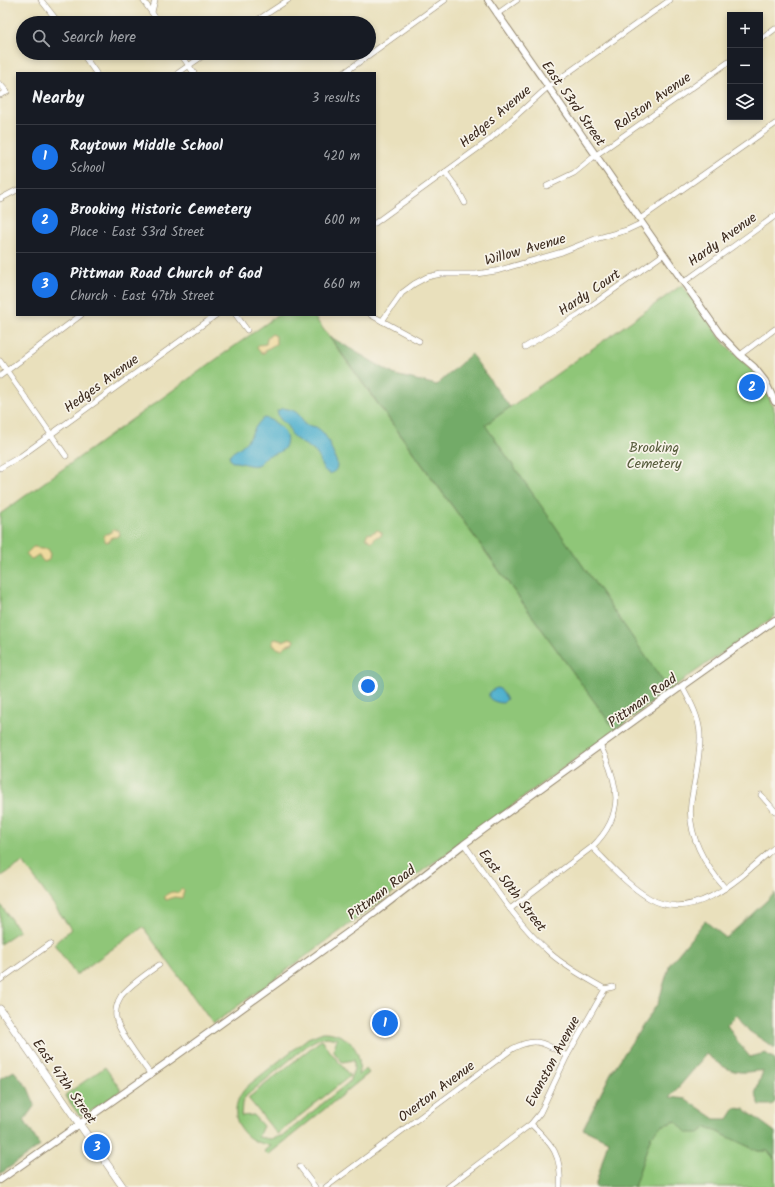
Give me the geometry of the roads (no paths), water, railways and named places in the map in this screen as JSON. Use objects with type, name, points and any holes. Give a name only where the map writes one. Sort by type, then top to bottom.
[{"type":"main road","name":"East 47th Street","points":[[0,1009],[122,1187]]},
{"type":"street","points":[[41,0],[54,16]]},
{"type":"street","points":[[143,0],[155,16]]},
{"type":"street","points":[[152,12],[155,0]]},
{"type":"street","points":[[264,16],[288,0]]},
{"type":"street","points":[[376,50],[445,0]]},
{"type":"street","name":"East 53rd Street","points":[[488,0],[720,334],[754,367],[765,381],[775,402]]},
{"type":"street","points":[[497,14],[517,0]]},
{"type":"street","name":"Hedges Avenue","points":[[376,222],[488,141],[548,87],[670,0]]},
{"type":"street","points":[[763,38],[775,29]]},
{"type":"street","points":[[87,60],[95,72]]},
{"type":"street","points":[[184,60],[193,72]]},
{"type":"street","points":[[179,72],[197,60]]},
{"type":"street","points":[[345,72],[362,60]]},
{"type":"street","name":"Ralston Avenue","points":[[547,186],[574,172],[727,63]]},
{"type":"street","points":[[0,84],[7,92],[0,95]]},
{"type":"street","name":"Willow Avenue","points":[[382,321],[402,293],[427,277],[442,274],[476,274],[496,271],[562,252],[596,239],[626,230],[641,221],[775,124]]},
{"type":"street","points":[[445,172],[457,188],[465,203]]},
{"type":"street","points":[[0,199],[16,191]]},
{"type":"street","name":"Hardy Avenue","points":[[684,282],[775,216]]},
{"type":"street","name":"Hardy Court","points":[[525,347],[578,315],[664,254]]},
{"type":"street","points":[[0,376],[79,316]]},
{"type":"street","name":"Hedges Avenue","points":[[0,468],[21,456],[215,316]]},
{"type":"street","points":[[237,316],[247,330]]},
{"type":"street","points":[[373,316],[419,341]]},
{"type":"street","points":[[740,355],[775,329]]},
{"type":"street","points":[[0,360],[66,456]]},
{"type":"street","name":"Pittman Road","points":[[0,1180],[151,1075],[376,912],[464,844],[775,620]]},
{"type":"street","points":[[682,686],[694,710],[700,735],[696,782],[691,804],[693,829],[698,847],[705,862],[725,888]]},
{"type":"street","points":[[510,909],[592,847],[610,826],[616,804],[615,789],[613,775],[600,745]]},
{"type":"street","points":[[761,795],[775,811]]},
{"type":"street","name":"East 50th Street","points":[[464,844],[510,909],[531,934],[552,955],[576,972],[605,989]]},
{"type":"street","points":[[592,847],[617,873],[649,898],[662,904],[676,906],[690,905],[708,898],[725,888],[775,847]]},
{"type":"street","points":[[0,980],[50,944]]},
{"type":"street","points":[[151,1075],[119,1027],[116,1017],[116,1009],[120,997],[159,965]]},
{"type":"street","points":[[605,989],[613,987]]},
{"type":"street","name":"Evanston Avenue","points":[[448,1187],[531,1124],[540,1113],[567,1056],[605,989]]},
{"type":"street","name":"Overton Avenue","points":[[326,1187],[518,1046],[524,1043],[541,1042],[567,1056]]},
{"type":"street","points":[[531,1124],[548,1141],[557,1154],[560,1166],[560,1187]]},
{"type":"street","points":[[300,1167],[315,1187]]},
{"type":"water","points":[[283,408],[296,412],[304,424],[316,427],[324,434],[337,463],[334,472],[330,474],[326,472],[315,452],[293,436],[281,420],[277,411]]},
{"type":"water","points":[[264,418],[269,419],[282,428],[287,442],[285,447],[281,451],[266,457],[257,465],[232,462],[229,455],[245,443],[258,423]]},
{"type":"water","points":[[497,688],[500,689],[507,699],[503,703],[499,703],[489,698],[490,692]]},
{"type":"place","name":"Brooking Historic Cemetery","points":[[752,387]]},
{"type":"place","name":"Raytown Middle School","points":[[385,1023]]},
{"type":"place","name":"Pittman Road Church of God","points":[[97,1147]]},
{"type":"park label","name":"Brooking Cemetery","points":[[654,456]]}]
